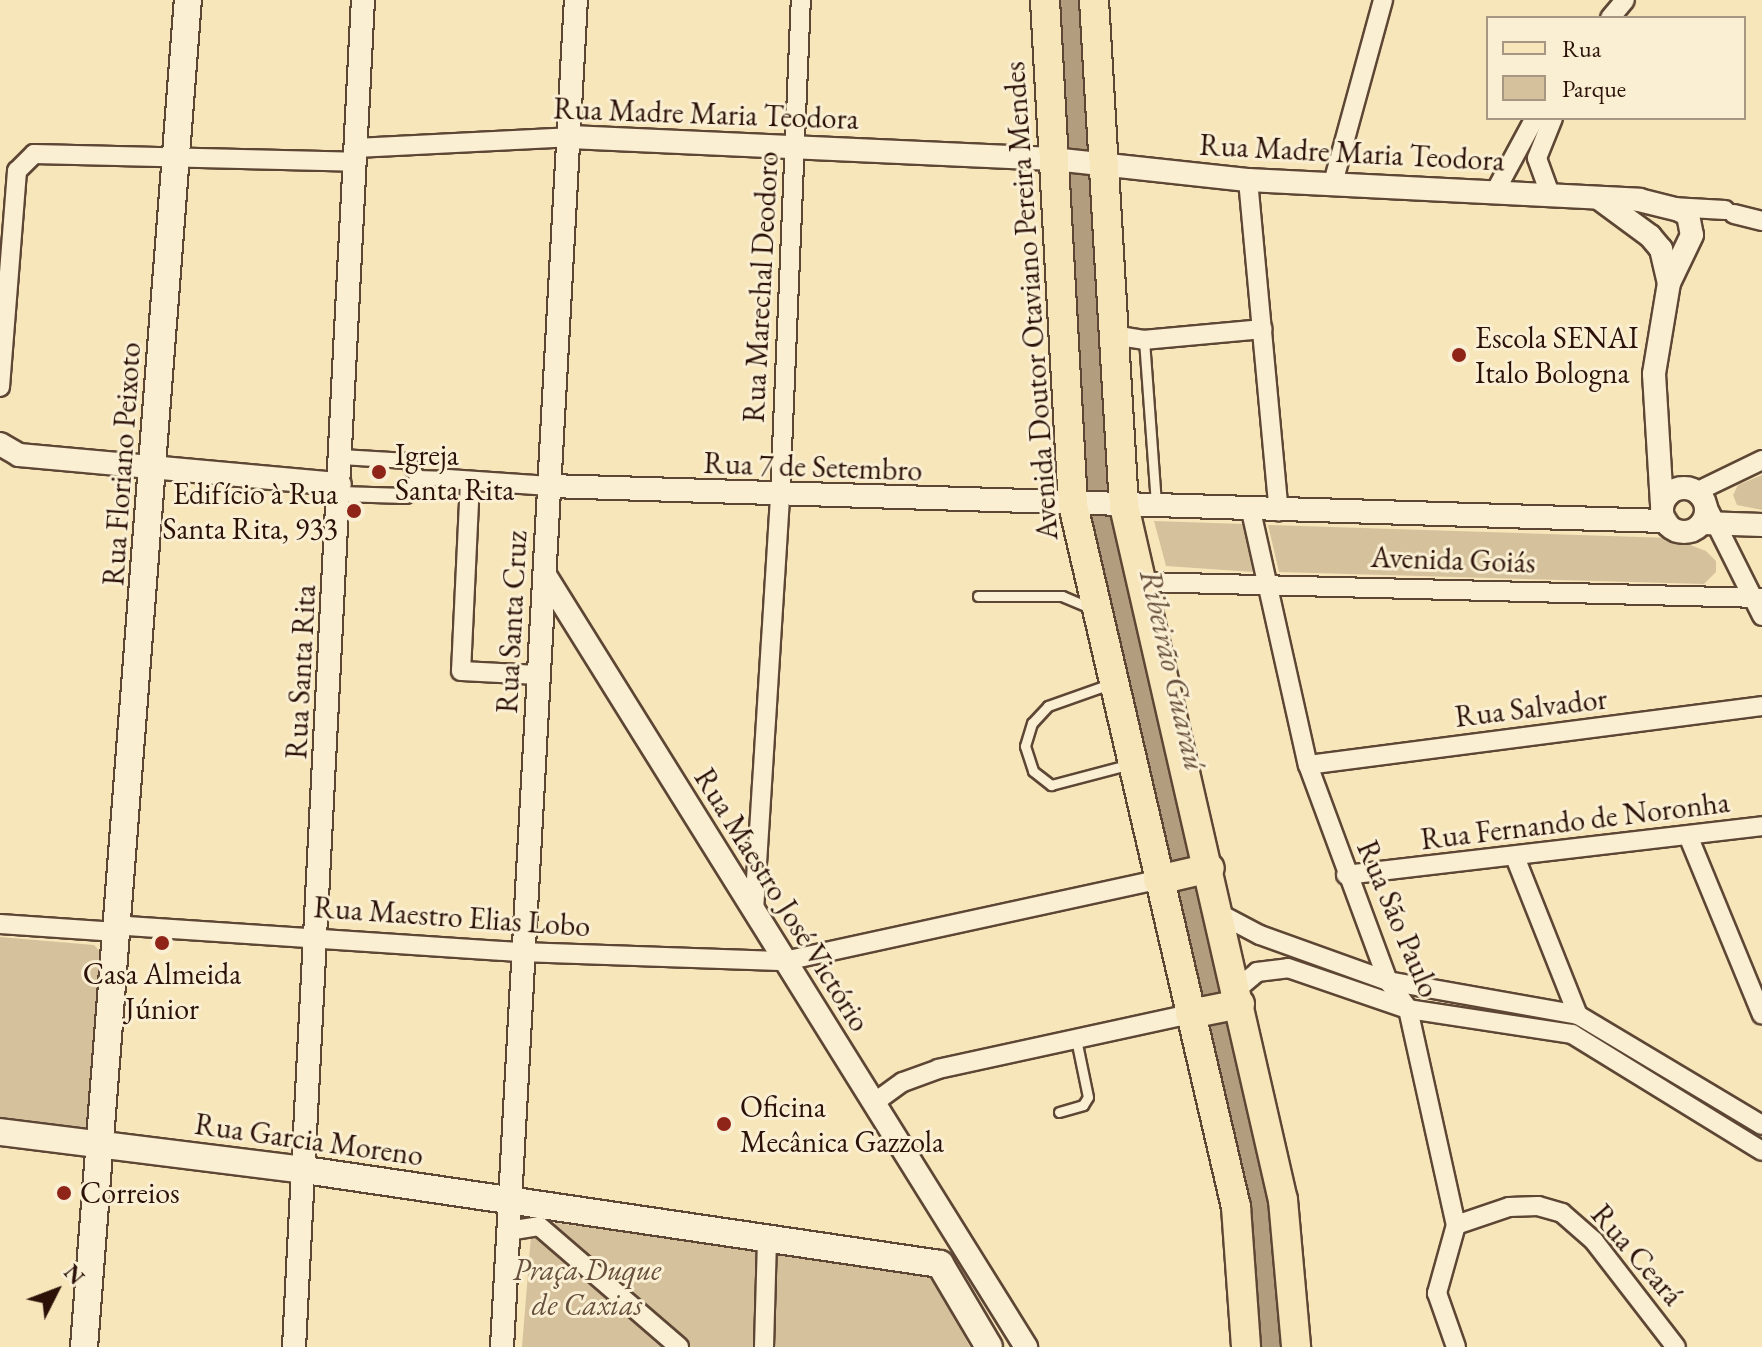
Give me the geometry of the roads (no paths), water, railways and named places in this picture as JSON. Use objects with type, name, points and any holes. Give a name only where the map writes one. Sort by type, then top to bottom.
[{"type":"main road","name":"Rua Floriano Peixoto","points":[[100,1144],[155,469],[188,0]]},
{"type":"main road","name":"Avenida Doutor Otaviano Pereira Mendes","points":[[1045,0],[1059,160],[1080,505],[1089,582],[1132,763],[1185,874],[1220,914],[1220,1005],[1246,1347]]},
{"type":"main road","name":"Avenida Doutor Otaviano Pereira Mendes","points":[[1094,0],[1097,167],[1113,335],[1117,506],[1142,582],[1185,874],[1220,1005],[1283,1200],[1296,1347]]},
{"type":"main road","name":"Rua Garcia Moreno","points":[[0,1132],[305,1170],[510,1200]]},
{"type":"main road","points":[[84,1347],[100,1144]]},
{"type":"main road","points":[[510,1200],[940,1264],[989,1347]]},
{"type":"street","name":"Rua Santa Rita","points":[[294,1347],[319,936],[363,0]]},
{"type":"street","name":"Rua Santa Cruz","points":[[510,1200],[576,0]]},
{"type":"street","name":"Rua Marechal Deodoro","points":[[754,911],[780,497],[801,0]]},
{"type":"street","points":[[1333,183],[1383,0]]},
{"type":"street","points":[[1612,16],[1625,0]]},
{"type":"street","points":[[1496,190],[1534,120]]},
{"type":"street","points":[[1550,194],[1537,158],[1552,120]]},
{"type":"street","name":"Rua Madre Maria Teodora","points":[[8,170],[34,154],[175,159],[355,155],[570,137],[1059,160],[1097,167],[1248,180],[1496,190],[1669,207]]},
{"type":"street","points":[[0,387],[8,170]]},
{"type":"street","points":[[1248,180],[1279,512]]},
{"type":"street","points":[[1600,199],[1656,243],[1686,246]]},
{"type":"street","points":[[1664,513],[1654,374],[1669,283],[1693,226],[1688,215],[1669,207]]},
{"type":"street","points":[[1669,283],[1656,243],[1653,219],[1669,207],[1730,212],[1762,221]]},
{"type":"street","points":[[1113,335],[1144,340],[1262,329]]},
{"type":"street","points":[[0,444],[19,455],[406,496],[418,478]]},
{"type":"street","points":[[1659,454],[1671,473],[1703,505],[1758,598],[1762,616]]},
{"type":"street","points":[[341,457],[408,461],[418,478]]},
{"type":"street","points":[[1703,505],[1762,460]]},
{"type":"street","points":[[418,478],[550,486]]},
{"type":"street","points":[[470,481],[461,671],[539,675]]},
{"type":"street","name":"Rua 7 de Setembro","points":[[550,486],[780,497],[1080,505]]},
{"type":"street","points":[[1664,513],[1672,490],[1754,525]]},
{"type":"street","name":"Avenida Goiás","points":[[1080,505],[1279,512],[1664,513],[1688,532],[1703,505]]},
{"type":"street","name":"Rua São Paulo","points":[[1251,511],[1271,585],[1308,765],[1346,875],[1388,981],[1408,1009],[1456,1225],[1437,1293],[1456,1347]]},
{"type":"street","name":"Rua Maestro José Victório","points":[[545,575],[970,1255]]},
{"type":"street","name":"Avenida Goiás","points":[[1142,582],[1758,598]]},
{"type":"street","name":"Rua Salvador","points":[[1308,765],[1762,706]]},
{"type":"street","name":"Rua Fernando de Noronha","points":[[1346,875],[1689,838],[1762,826]]},
{"type":"street","points":[[1689,838],[1762,1015]]},
{"type":"street","points":[[1515,857],[1578,1015]]},
{"type":"street","name":"Rua Maestro Elias Lobo","points":[[0,924],[117,932],[127,926],[319,936],[522,952],[785,961],[1185,874]]},
{"type":"street","points":[[1220,914],[1260,935],[1388,981],[1553,1008],[1578,1015],[1599,1024],[1762,1125]]},
{"type":"street","points":[[875,1102],[903,1082],[938,1069],[1220,1005],[1257,972],[1288,968],[1408,1009],[1553,1030],[1591,1042],[1762,1151]]},
{"type":"street","points":[[1553,1008],[1553,1030]]},
{"type":"street","points":[[1591,1042],[1599,1024]]},
{"type":"street","points":[[502,1347],[510,1200]]},
{"type":"street","name":"Rua Ceará","points":[[1456,1225],[1509,1207],[1538,1206],[1562,1213],[1594,1241],[1676,1347]]},
{"type":"street","points":[[508,1231],[539,1226],[679,1347]]},
{"type":"street","points":[[762,1346],[767,1237]]},
{"type":"street","points":[[940,1264],[970,1255],[1026,1347]]},
{"type":"lane","points":[[1144,340],[1156,507]]},
{"type":"lane","points":[[1062,596],[1089,582]]},
{"type":"lane","points":[[978,596],[1062,596],[1096,611]]},
{"type":"lane","points":[[1114,683],[1048,706],[1032,723],[1025,746],[1033,771],[1051,785],[1132,763]]},
{"type":"lane","points":[[1059,1112],[1083,1105],[1088,1097],[1076,1039]]},
{"type":"waterway","name":"Ribeirão Guaraú","points":[[1070,0],[1096,486],[1262,1218],[1272,1347]]},
{"type":"place","name":"Escola SENAI Italo Bologna","points":[[1459,355]]},
{"type":"place","name":"Igreja Santa Rita","points":[[379,472]]},
{"type":"place","name":"Edifício à Rua Santa Rita, 933","points":[[354,511]]},
{"type":"place","name":"Casa Almeida Júnior","points":[[162,943]]},
{"type":"place","name":"Oficina Mecânica Gazzola","points":[[724,1124]]},
{"type":"place","name":"Correios","points":[[64,1193]]},
{"type":"park label","name":"Praça Duque de Caxias","points":[[587,1287]]}]
